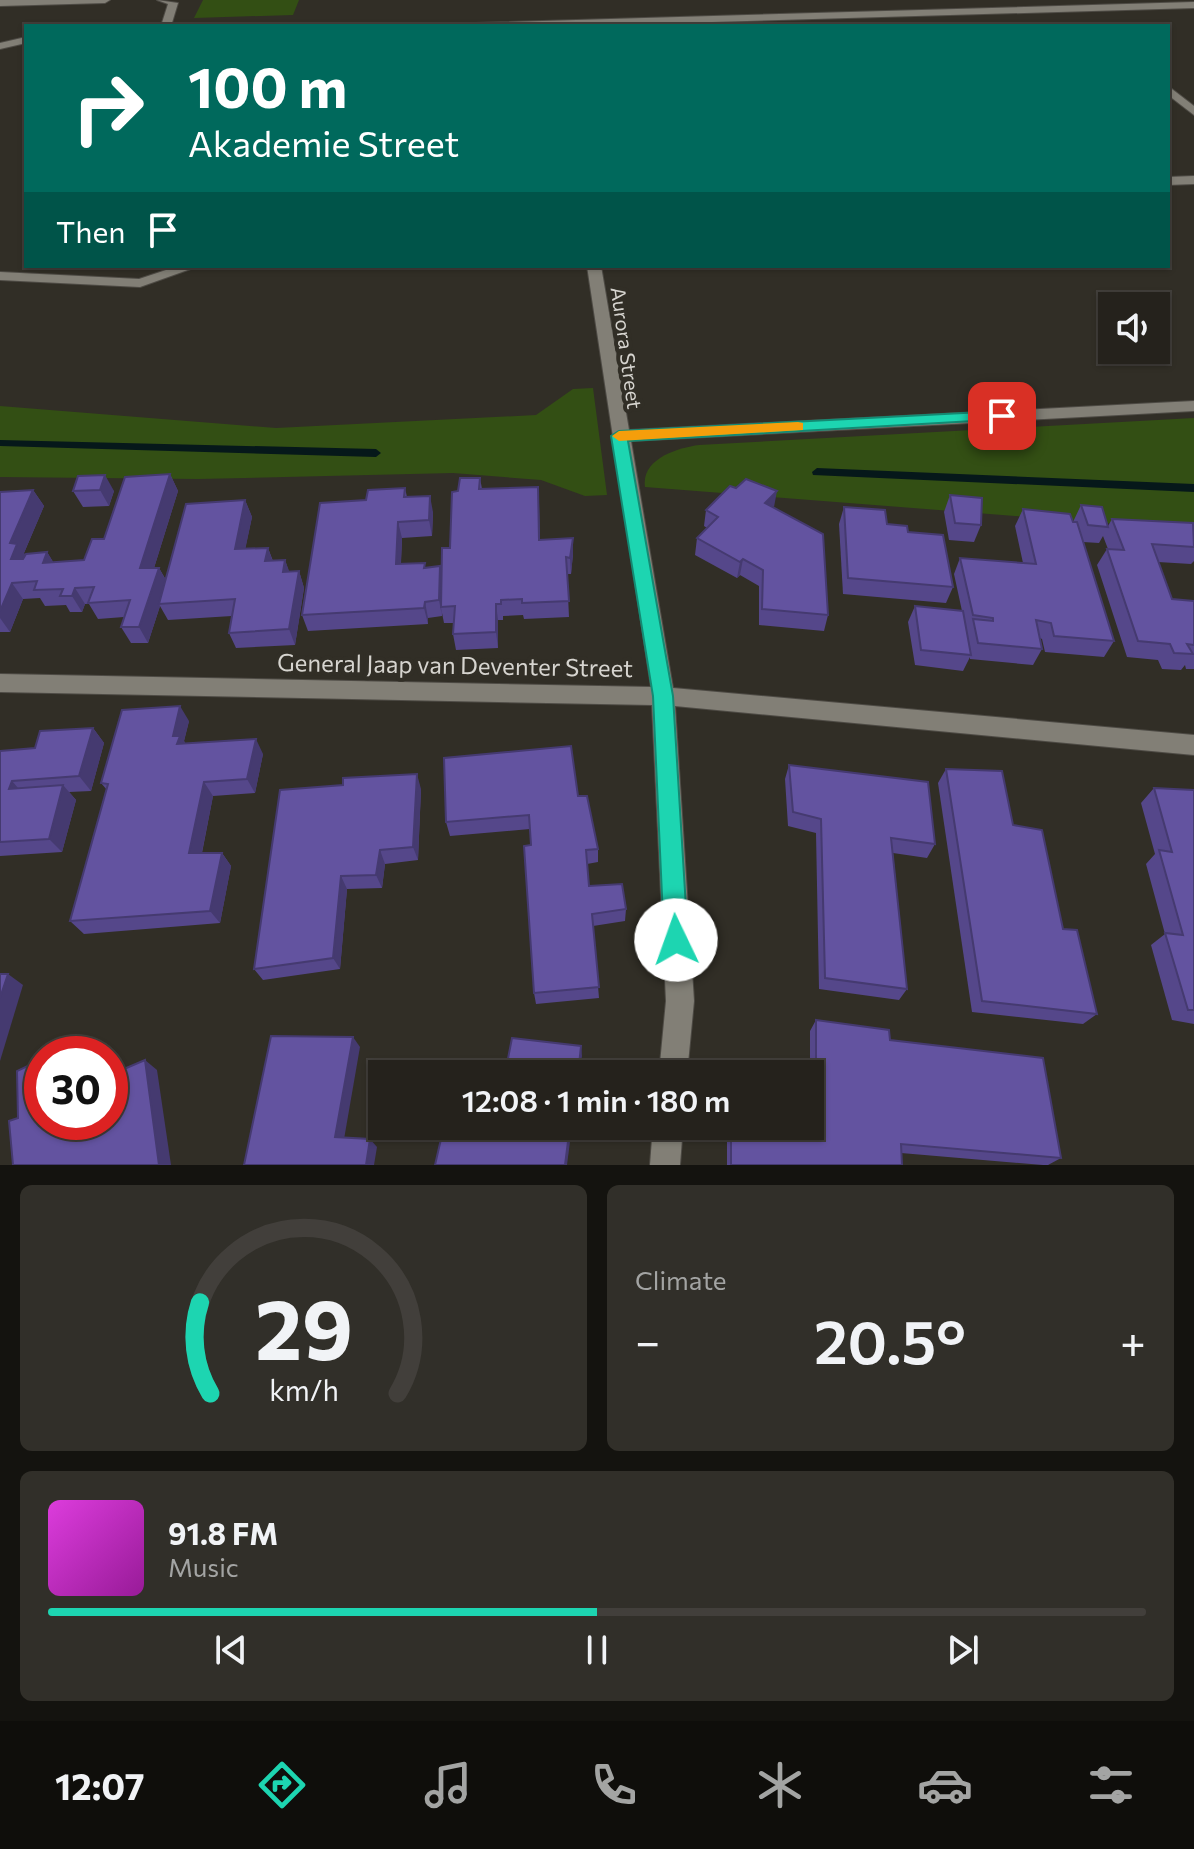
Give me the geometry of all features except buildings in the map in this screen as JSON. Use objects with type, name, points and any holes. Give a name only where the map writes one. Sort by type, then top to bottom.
[{"type":"street","points":[[0,3],[105,0]]},
{"type":"street","points":[[162,0],[173,3],[167,24]]},
{"type":"street","points":[[588,24],[1194,5]]},
{"type":"street","points":[[1076,8],[1086,17]]},
{"type":"street","points":[[826,16],[832,24]]},
{"type":"street","points":[[0,46],[24,40]]},
{"type":"street","points":[[1170,91],[1194,112]]},
{"type":"street","points":[[1170,181],[1194,180]]},
{"type":"street","points":[[0,276],[140,283],[186,268]]},
{"type":"street","name":"Aurora Street","points":[[594,268],[663,696],[680,1001],[674,1060]]},
{"type":"street","points":[[619,436],[1194,406]]},
{"type":"street","name":"General Jaap van Deventer Street","points":[[0,683],[663,696],[1194,745]]},
{"type":"street","points":[[665,1165],[667,1140]]},
{"type":"green space","points":[[203,0],[299,0],[293,15],[194,18]]},
{"type":"green space","points":[[593,388],[607,495],[585,496],[541,480],[453,473],[198,479],[0,477],[0,406],[276,428],[536,415],[573,389]]},
{"type":"green space","points":[[1194,418],[1194,530],[645,487],[645,477],[655,462],[671,452],[699,445]]},
{"type":"waterway","points":[[0,443],[376,453]]},
{"type":"waterway","points":[[817,472],[1194,488]]},
{"type":"slow traffic","points":[[619,436],[798,427]]},
{"type":"route","points":[[676,940],[663,696],[619,436],[1002,416]]}]
